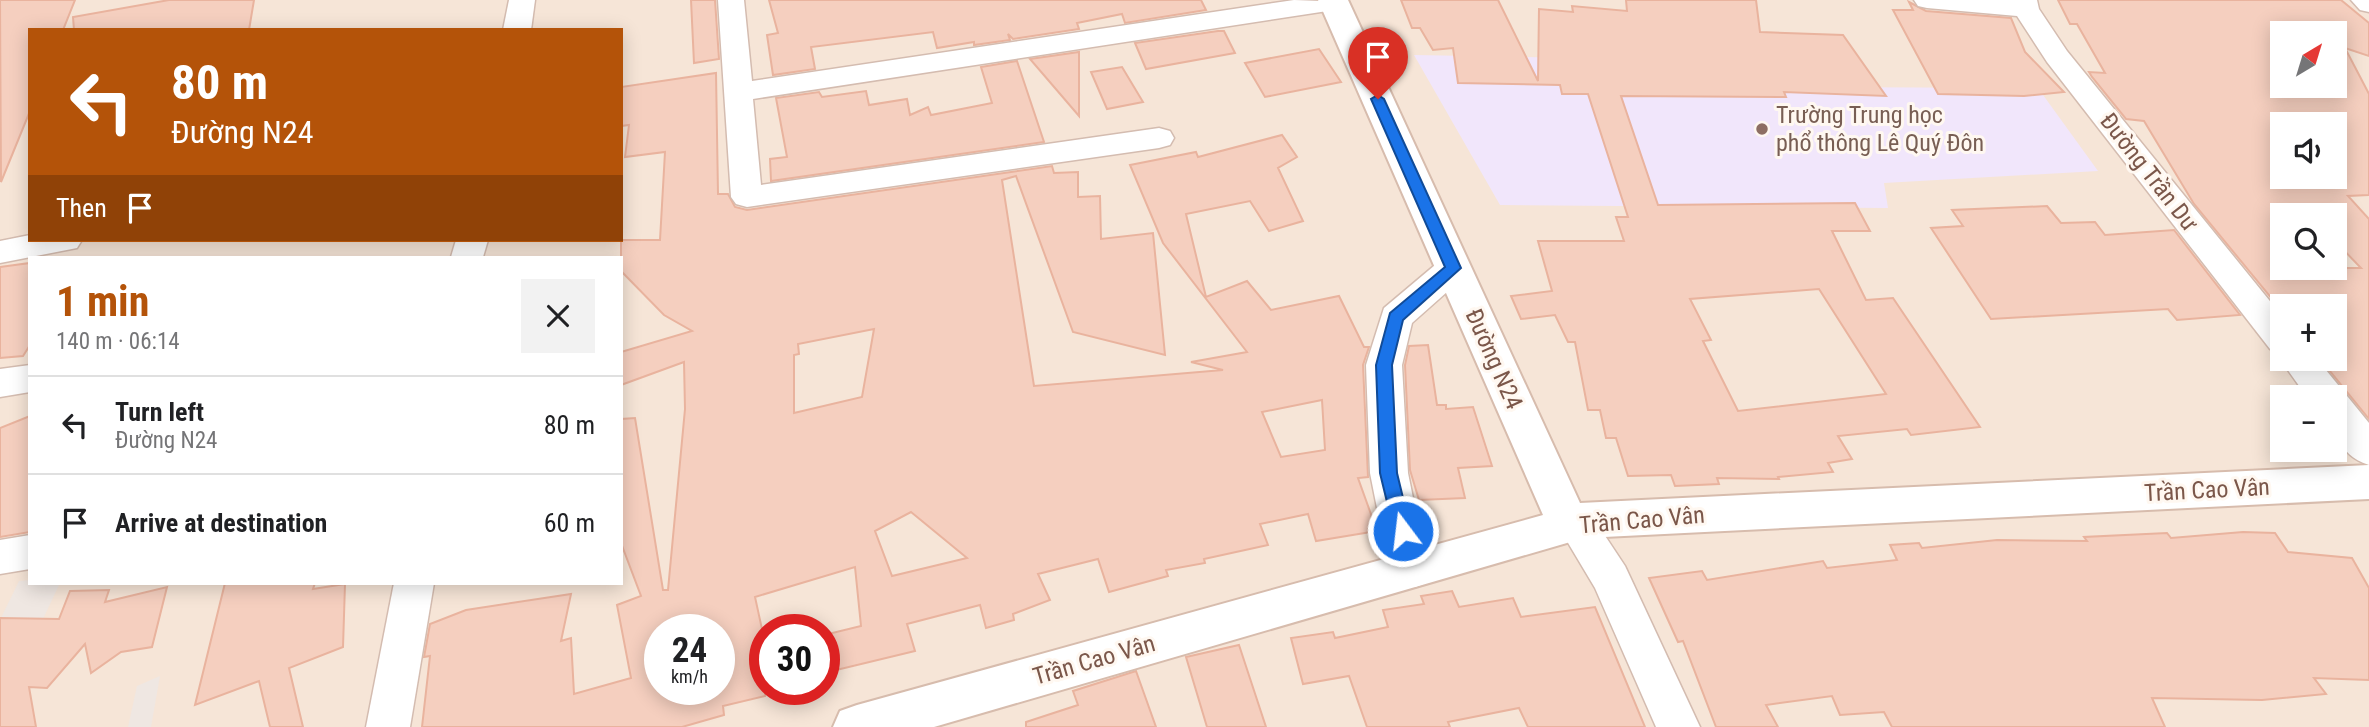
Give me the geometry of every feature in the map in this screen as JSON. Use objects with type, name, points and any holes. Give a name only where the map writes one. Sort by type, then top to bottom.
[{"type":"street","points":[[517,28],[522,0]]},
{"type":"street","points":[[731,0],[747,197],[1159,138]]},
{"type":"street","points":[[1927,0],[2025,5]]},
{"type":"street","points":[[2364,0],[2369,4]]},
{"type":"street","points":[[738,92],[1334,1]]},
{"type":"street","name":"Đường N24","points":[[1334,1],[1571,524]]},
{"type":"street","name":"Đường Trần Dư","points":[[2025,5],[2057,57],[2270,325]]},
{"type":"street","points":[[0,251],[54,242]]},
{"type":"street","points":[[1415,570],[1396,513],[1389,473],[1384,365],[1396,317],[1453,268]]},
{"type":"street","points":[[2307,371],[2318,385]]},
{"type":"street","points":[[0,383],[28,378]]},
{"type":"street","points":[[2347,422],[2369,450]]},
{"type":"street","name":"Trần Cao Vân","points":[[857,727],[1571,524],[2369,482]]},
{"type":"street","points":[[1571,524],[1611,578],[1678,727]]},
{"type":"street","points":[[0,557],[28,552]]},
{"type":"street","points":[[387,727],[414,585]]},
{"type":"shaded area","points":[[0,0],[2369,0],[2369,727],[0,727]]},
{"type":"shaded area","name":"Trường Trung học phổ thông Lê Quý Đôn","points":[[1414,55],[1789,62],[1803,87],[2038,88],[2098,171],[1884,183],[1888,208],[1500,205]]},
{"type":"shaded area","points":[[28,580],[28,585],[59,585],[43,619],[0,620],[19,581]]},
{"type":"shaded area","points":[[160,676],[151,727],[128,727],[137,686]]},
{"type":"building","points":[[0,0],[75,0],[64,28],[28,28],[28,116],[1,182]]},
{"type":"building","points":[[169,0],[254,0],[249,28],[74,28],[73,17]]},
{"type":"building","points":[[691,0],[715,0],[719,59],[694,63]]},
{"type":"building","points":[[769,0],[1201,0],[1206,10],[1125,23],[1122,14],[1077,23],[1079,29],[1013,39],[1008,34],[1010,40],[974,45],[974,42],[937,48],[933,32],[811,47],[815,69],[773,75],[767,35],[778,33]]},
{"type":"building","points":[[1401,0],[1498,0],[1538,81],[1539,9],[1573,12],[1572,6],[1627,11],[1626,0],[1756,0],[1760,32],[1843,35],[1886,96],[1784,92],[1786,97],[1621,96],[1658,205],[1855,203],[1870,231],[1832,231],[1866,300],[1893,298],[1980,427],[1911,435],[1907,429],[1838,436],[1852,459],[1828,463],[1833,472],[1778,477],[1779,479],[1717,478],[1719,484],[1675,486],[1671,475],[1628,476],[1616,438],[1606,438],[1600,410],[1588,410],[1575,342],[1568,342],[1555,315],[1521,319],[1511,296],[1552,291],[1538,241],[1624,241],[1616,217],[1628,217],[1588,94],[1562,94],[1560,85],[1458,83],[1453,48],[1433,50],[1420,28],[1412,28]],"holes":[[[1819,289],[1886,394],[1738,411],[1703,341],[1711,340],[1690,299]]]},
{"type":"building","points":[[2058,0],[2341,0],[2369,23],[2369,56],[2347,49],[2347,21],[2270,21],[2270,98],[2347,98],[2347,52],[2369,94],[2369,195],[2348,196],[2369,219],[2369,419],[2347,392],[2347,385],[2341,385],[2330,371],[2347,371],[2347,294],[2270,294],[2270,296],[2194,204],[2144,121],[2126,119],[2092,77],[2089,72],[2105,73],[2077,24],[2070,24]]},
{"type":"building","points":[[1909,2],[1926,11],[2011,18],[2025,52],[2064,92],[2024,96],[1938,94],[1893,10],[1913,10]]},
{"type":"building","points":[[1224,31],[1235,53],[1146,69],[1135,43]]},
{"type":"building","points":[[1319,49],[1341,82],[1265,97],[1245,63]]},
{"type":"building","points":[[1079,52],[1079,116],[1030,59]]},
{"type":"building","points":[[1017,61],[1044,142],[771,181],[770,159],[787,157],[776,98],[819,92],[822,97],[866,91],[869,105],[907,99],[910,115],[928,107],[931,115],[992,103],[981,67]]},
{"type":"building","points":[[1122,67],[1143,102],[1107,109],[1091,72]]},
{"type":"building","points":[[716,73],[718,194],[728,194],[735,207],[747,210],[1052,166],[1054,173],[1078,172],[1078,197],[1100,196],[1101,239],[1153,233],[1165,355],[1073,332],[1016,176],[1002,180],[1034,386],[1223,370],[1191,362],[1247,352],[1163,243],[1130,165],[1196,152],[1198,157],[1282,135],[1297,157],[1278,168],[1303,221],[1269,231],[1250,201],[1186,214],[1206,297],[1247,281],[1271,310],[1339,296],[1364,347],[1369,347],[1363,365],[1368,477],[1358,478],[1377,531],[1316,541],[1308,514],[1260,524],[1268,545],[1204,559],[1205,563],[1166,570],[1168,576],[1109,592],[1098,559],[1038,574],[1050,600],[1013,614],[1014,620],[986,628],[980,605],[907,624],[915,651],[840,669],[840,631],[861,626],[855,567],[755,597],[759,614],[749,614],[749,700],[735,703],[735,614],[644,614],[644,705],[727,705],[723,706],[724,715],[682,727],[422,727],[430,656],[424,657],[430,624],[466,610],[571,594],[561,641],[571,638],[574,694],[631,678],[617,605],[641,596],[623,548],[623,419],[635,418],[663,590],[668,590],[685,409],[684,362],[623,384],[623,351],[692,331],[664,315],[623,273],[623,240],[660,240],[665,152],[625,157],[629,125],[623,126],[623,87]],"holes":[[[874,329],[862,397],[794,413],[794,355],[799,354],[798,344]],[[1322,400],[1325,450],[1281,457],[1262,412]],[[911,512],[967,558],[892,576],[875,531]]]},
{"type":"building","points":[[2047,206],[2061,223],[2095,222],[2105,235],[2174,230],[2240,315],[2177,320],[2168,309],[1991,319],[1931,228],[1963,226],[1952,210]]},
{"type":"building","points":[[28,263],[28,348],[23,356],[0,358],[0,267]]},
{"type":"building","points":[[1428,345],[1437,405],[1446,405],[1446,409],[1473,407],[1492,466],[1458,468],[1465,498],[1419,500],[1410,470],[1405,365],[1409,346]]},
{"type":"building","points":[[28,417],[28,532],[0,537],[0,428]]},
{"type":"building","points":[[2243,532],[2275,533],[2288,552],[2352,558],[2369,588],[2369,680],[2314,678],[2326,694],[2262,700],[2152,698],[2165,727],[1892,727],[1884,712],[1840,715],[1832,696],[1766,705],[1778,727],[1716,727],[1683,641],[1678,642],[1649,578],[1702,571],[1707,580],[1823,561],[1827,568],[1897,560],[1890,545],[1919,543],[1922,548],[1997,540],[2087,541],[2084,537],[2167,533],[2171,538]]},
{"type":"building","points":[[225,585],[314,585],[313,589],[345,585],[343,647],[289,668],[303,727],[270,727],[259,681],[195,705]]},
{"type":"building","points":[[167,587],[152,647],[121,652],[91,673],[85,644],[47,688],[29,687],[36,727],[0,727],[0,618],[59,619],[70,591],[109,590],[105,602]]},
{"type":"building","points":[[1452,591],[1459,607],[1513,598],[1521,617],[1595,607],[1645,727],[1528,727],[1519,708],[1448,722],[1450,727],[1367,727],[1349,676],[1303,684],[1291,638],[1333,632],[1335,638],[1388,627],[1383,610],[1424,604],[1421,596]]},
{"type":"building","points":[[1239,645],[1266,727],[1207,727],[1186,657]]},
{"type":"building","points":[[1136,671],[1156,727],[1026,727],[1026,722],[1078,705],[1073,691]]},
{"type":"place","name":"Trường Trung học phổ thông Lê Quý Đôn","points":[[1762,129]]},
{"type":"route","points":[[1378,99],[1453,268],[1396,317],[1384,365],[1389,473],[1396,513],[1403,531]]}]
